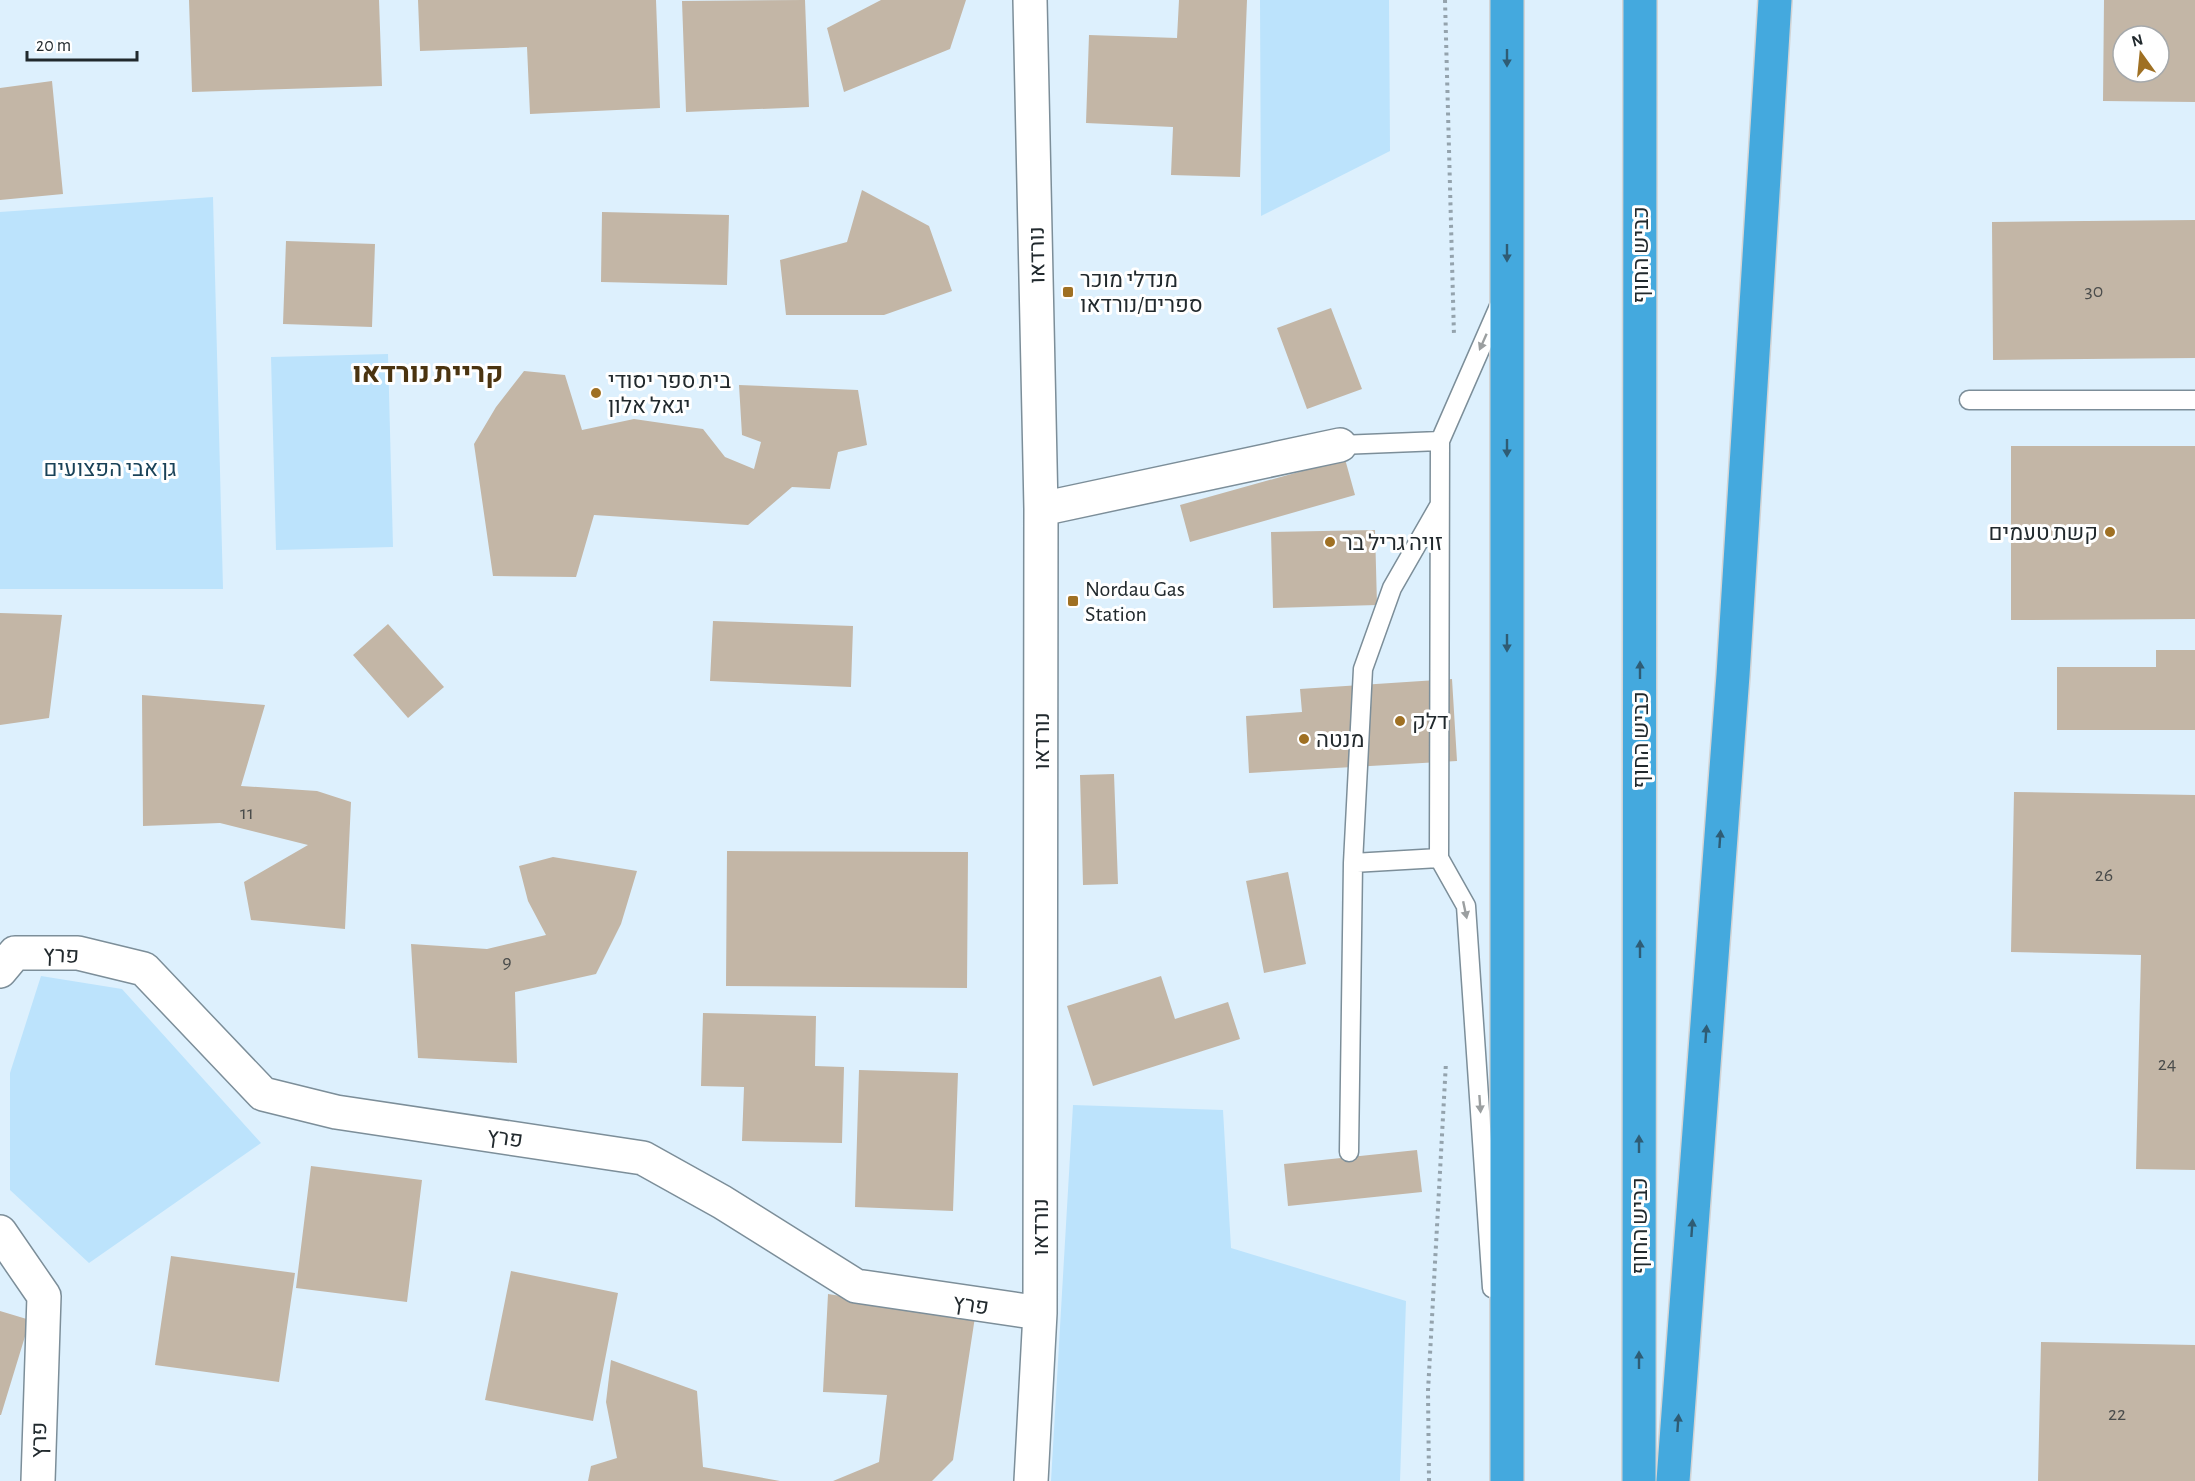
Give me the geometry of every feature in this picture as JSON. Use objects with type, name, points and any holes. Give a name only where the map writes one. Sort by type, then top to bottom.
[{"type":"highway","points":[[1506,1481],[1507,0]]},
{"type":"highway","name":"כביש החוף","points":[[1639,1481],[1640,0]]},
{"type":"highway","points":[[1673,1481],[1732,675],[1775,0]]},
{"type":"street","name":"נורדאו","points":[[1030,0],[1041,509],[1040,1313],[1031,1481]]},
{"type":"street","points":[[1041,509],[1340,445]]},
{"type":"street","name":"פרץ","points":[[0,971],[15,953],[78,953],[144,969],[262,1094],[336,1112],[643,1158],[722,1202],[856,1286],[1040,1313]]},
{"type":"street","name":"פרץ","points":[[0,1232],[44,1296],[38,1481]]},
{"type":"lane","points":[[1506,1481],[1466,906],[1439,858],[1440,441],[1507,289]]},
{"type":"lane","points":[[1969,400],[2195,400]]},
{"type":"lane","points":[[1340,445],[1440,441]]},
{"type":"lane","points":[[1349,1152],[1353,862],[1363,669],[1392,588],[1440,504]]},
{"type":"lane","points":[[1353,862],[1439,858]]},
{"type":"green space","points":[[1260,0],[1389,0],[1390,151],[1261,216]]},
{"type":"green space","name":"גן אבי הפצועים","points":[[213,197],[223,589],[0,589],[0,212]]},
{"type":"green space","points":[[388,354],[393,547],[276,550],[271,357]]},
{"type":"green space","points":[[41,976],[122,989],[261,1143],[89,1263],[10,1190],[10,1073]]},
{"type":"green space","points":[[1073,1105],[1223,1110],[1231,1248],[1406,1301],[1400,1481],[1051,1481]]},
{"type":"building","points":[[189,0],[379,0],[382,86],[192,92]]},
{"type":"building","points":[[418,0],[656,0],[660,108],[530,114],[527,47],[420,51]]},
{"type":"building","points":[[805,0],[809,107],[686,112],[682,1]]},
{"type":"building","points":[[881,0],[966,0],[950,49],[844,92],[827,28]]},
{"type":"building","points":[[1179,0],[1247,0],[1240,177],[1171,175],[1173,127],[1086,123],[1089,35],[1177,38]]},
{"type":"building","points":[[2104,0],[2195,0],[2195,102],[2103,101]]},
{"type":"building","points":[[52,81],[63,194],[0,200],[0,88]]},
{"type":"building","points":[[862,190],[929,226],[952,291],[884,315],[786,315],[780,260],[847,242]]},
{"type":"building","points":[[602,212],[729,215],[727,285],[601,282]]},
{"type":"building","points":[[2195,220],[2195,358],[1993,360],[1992,222]]},
{"type":"building","points":[[286,241],[375,244],[372,327],[283,324]]},
{"type":"building","points":[[1331,308],[1362,389],[1307,409],[1277,328]]},
{"type":"building","points":[[524,371],[565,375],[582,430],[634,419],[703,429],[725,457],[754,469],[761,442],[742,435],[739,385],[858,390],[867,445],[838,452],[830,489],[792,487],[748,525],[594,515],[576,577],[493,576],[474,444],[496,407]]},
{"type":"building","points":[[2011,446],[2195,446],[2195,619],[2011,620]]},
{"type":"building","points":[[1345,459],[1355,495],[1190,542],[1180,505]]},
{"type":"building","points":[[1375,530],[1377,605],[1273,608],[1271,532]]},
{"type":"building","points":[[0,613],[62,615],[49,718],[0,725]]},
{"type":"building","points":[[713,621],[853,626],[851,687],[710,681]]},
{"type":"building","points":[[388,624],[444,687],[408,718],[353,655]]},
{"type":"building","points":[[2156,650],[2195,650],[2195,730],[2057,730],[2057,667],[2156,667]]},
{"type":"building","points":[[1452,679],[1457,761],[1249,773],[1246,716],[1302,712],[1300,689]]},
{"type":"building","points":[[142,695],[265,705],[241,786],[317,791],[351,802],[345,929],[251,920],[244,882],[308,845],[220,823],[143,826]]},
{"type":"building","points":[[1114,774],[1118,884],[1083,885],[1080,775]]},
{"type":"building","points":[[2014,792],[2195,795],[2195,1170],[2136,1169],[2141,955],[2011,952]]},
{"type":"building","points":[[727,851],[968,852],[967,988],[726,986]]},
{"type":"building","points":[[553,857],[637,871],[621,924],[596,974],[515,992],[517,1063],[418,1058],[411,944],[487,949],[546,935],[528,901],[519,866]]},
{"type":"building","points":[[1288,872],[1306,964],[1264,973],[1246,881]]},
{"type":"building","points":[[1161,976],[1175,1019],[1228,1002],[1240,1039],[1093,1086],[1067,1006]]},
{"type":"building","points":[[703,1013],[816,1016],[815,1066],[844,1067],[842,1143],[742,1141],[744,1087],[701,1086]]},
{"type":"building","points":[[859,1070],[958,1073],[953,1211],[855,1207]]},
{"type":"building","points":[[1417,1150],[1422,1192],[1288,1206],[1284,1164]]},
{"type":"building","points":[[311,1166],[422,1180],[407,1302],[296,1288]]},
{"type":"building","points":[[171,1256],[295,1273],[279,1382],[155,1365]]},
{"type":"building","points":[[511,1271],[618,1293],[593,1421],[485,1400]]},
{"type":"building","points":[[828,1294],[975,1317],[953,1460],[932,1481],[833,1481],[879,1462],[887,1395],[823,1392]]},
{"type":"building","points":[[0,1311],[30,1320],[1,1415],[0,1415]]},
{"type":"building","points":[[2041,1342],[2195,1345],[2195,1481],[2038,1481]]},
{"type":"building","points":[[611,1360],[697,1391],[703,1467],[780,1481],[588,1481],[591,1466],[617,1458],[606,1402]]},
{"type":"place","name":"מנדלי מוכר ספרים/נורדאו","points":[[1068,292]]},
{"type":"place","name":"בית ספר יסודי יגאל אלון","points":[[596,393]]},
{"type":"place","name":"קשת טעמים","points":[[2110,532]]},
{"type":"place","name":"זויה גריל בר","points":[[1330,542]]},
{"type":"place","name":"Nordau Gas Station","points":[[1073,601]]},
{"type":"place","name":"דלק","points":[[1400,721]]},
{"type":"place","name":"מנטה","points":[[1304,739]]},
{"type":"district","name":"קריית נורדאו","points":[[428,372]]}]
